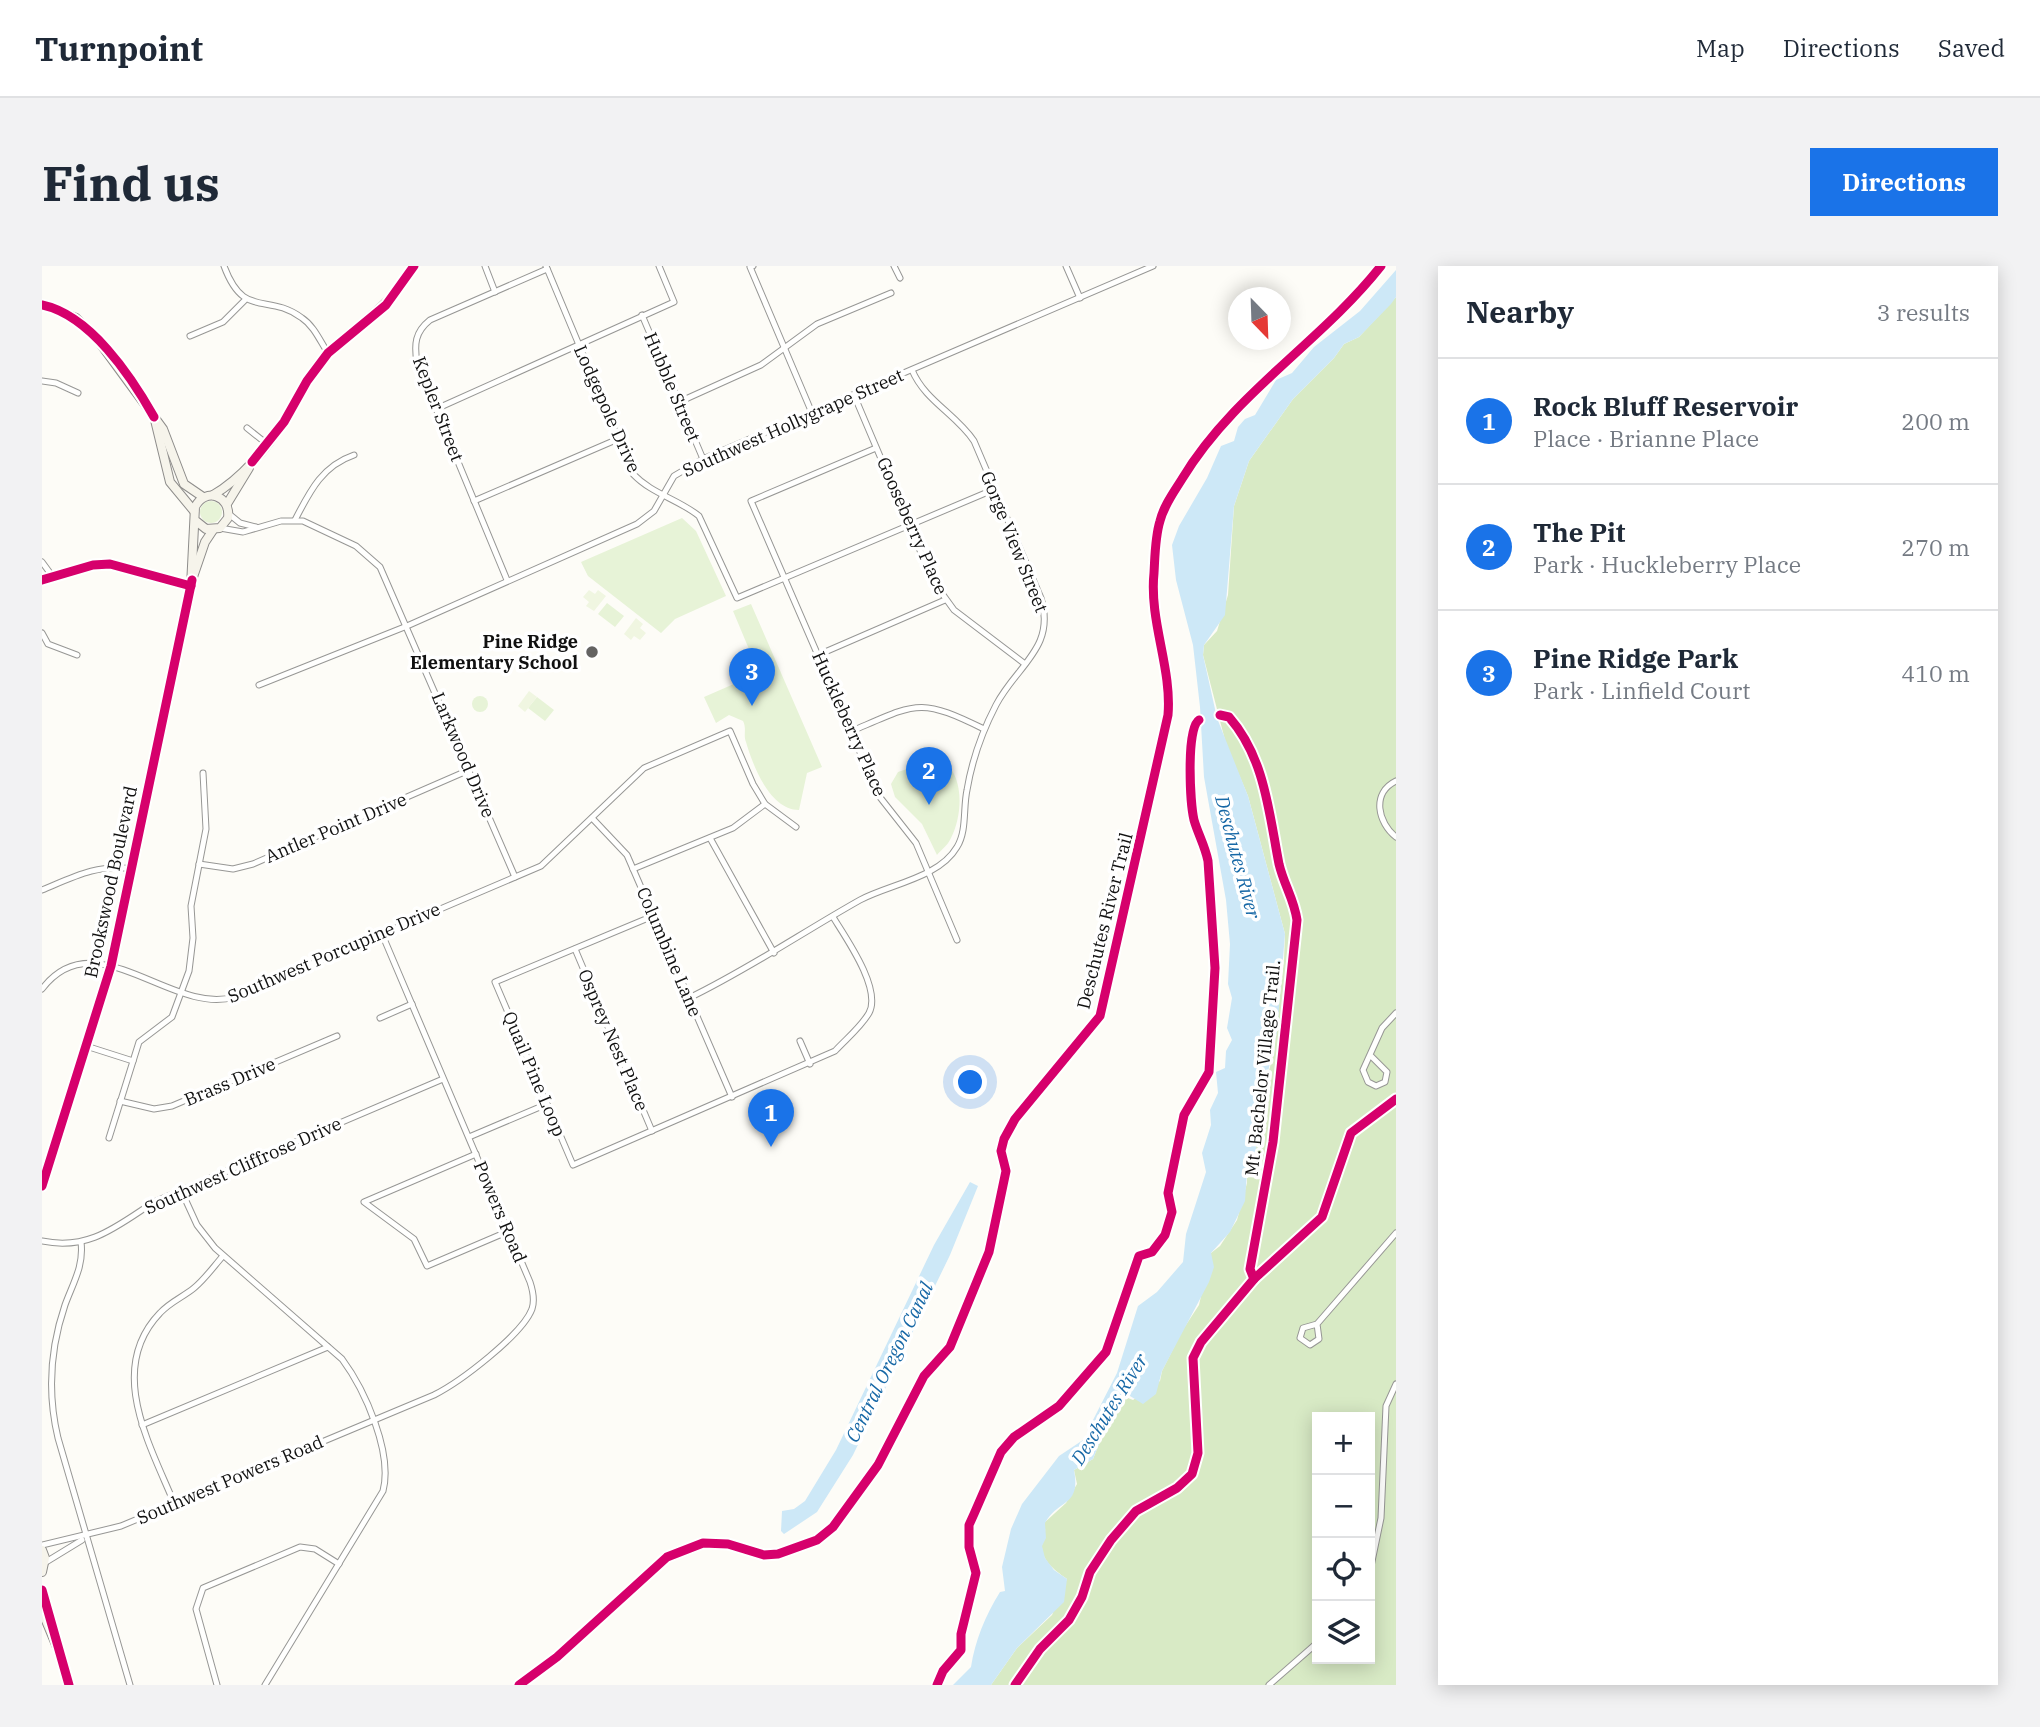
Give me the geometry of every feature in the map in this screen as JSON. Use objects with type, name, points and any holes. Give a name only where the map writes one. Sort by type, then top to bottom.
[{"type":"main road","points":[[154,417],[170,482],[194,510],[196,521],[203,528],[216,529],[229,514],[227,504],[252,462],[267,444],[307,381],[328,354],[386,305],[414,266]]},
{"type":"main road","points":[[42,305],[64,312],[86,327],[163,429],[184,484],[203,497],[214,495],[252,462]]},
{"type":"main road","points":[[214,495],[227,504]]},
{"type":"main road","points":[[194,510],[203,497]]},
{"type":"main road","name":"Brookswood Boulevard","points":[[191,583],[196,521]]},
{"type":"main road","name":"Brookswood Boulevard","points":[[42,1186],[111,966],[191,583],[205,542],[216,529]]},
{"type":"main road","points":[[42,580],[93,565],[110,564],[191,583]]},
{"type":"main road","points":[[42,1548],[43,1569]]},
{"type":"main road","points":[[42,1590],[69,1685]]},
{"type":"main road","points":[[42,1611],[59,1649]]},
{"type":"street","points":[[224,266],[230,280],[246,300],[281,307],[305,319],[328,354]]},
{"type":"street","points":[[485,266],[495,292]]},
{"type":"street","points":[[436,408],[674,302],[659,266]]},
{"type":"street","points":[[894,266],[900,278]]},
{"type":"street","points":[[1066,266],[1080,298]]},
{"type":"street","name":"Southwest Hollygrape Street","points":[[260,685],[407,626],[636,524],[653,511],[674,475],[703,459],[1153,266]]},
{"type":"street","points":[[752,267],[812,413]]},
{"type":"street","name":"Kepler Street","points":[[507,580],[417,362],[415,347],[421,327],[430,320],[547,268]]},
{"type":"street","name":"Lodgepole Drive","points":[[547,268],[633,474],[645,487],[699,516],[737,598],[785,578]]},
{"type":"street","points":[[679,402],[743,375],[817,324],[891,293]]},
{"type":"street","points":[[190,336],[223,322],[246,300]]},
{"type":"street","name":"Hubble Street","points":[[642,315],[703,459]]},
{"type":"street","name":"Gorge View Street","points":[[690,998],[774,953],[864,898],[948,860],[959,845],[972,764],[984,729],[1005,691],[1043,637],[1044,609],[995,489],[964,427],[923,390],[912,370]]},
{"type":"street","points":[[42,381],[57,383],[78,393]]},
{"type":"street","name":"Gooseberry Place","points":[[854,395],[933,581],[945,600],[1025,664]]},
{"type":"street","points":[[247,428],[267,444]]},
{"type":"street","points":[[474,501],[618,439]]},
{"type":"street","name":"Huckleberry Place","points":[[876,448],[751,501],[879,796],[911,833],[957,940]]},
{"type":"street","points":[[216,529],[243,533],[295,520],[319,477],[328,467],[354,455]]},
{"type":"street","points":[[785,578],[995,489]]},
{"type":"street","points":[[229,514],[240,523],[259,528]]},
{"type":"street","name":"Larkwood Drive","points":[[295,520],[345,541],[372,557],[388,580],[515,877]]},
{"type":"street","points":[[42,562],[53,577]]},
{"type":"street","points":[[818,655],[945,600]]},
{"type":"street","points":[[42,633],[48,644],[77,655]]},
{"type":"street","points":[[852,731],[917,706],[945,710],[984,729]]},
{"type":"street","name":"Southwest Porcupine Drive","points":[[42,989],[54,976],[73,965],[84,963],[111,966],[207,1000],[224,1000],[552,859],[644,768],[730,731],[753,784],[765,804]]},
{"type":"street","name":"Antler Point Drive","points":[[199,864],[233,869],[253,864],[469,770]]},
{"type":"street","points":[[109,1138],[141,1038],[172,1017],[192,953],[191,906],[206,829],[203,774]]},
{"type":"street","points":[[1396,781],[1383,792],[1380,805],[1383,822],[1396,837]]},
{"type":"street","points":[[633,869],[746,821],[765,804],[796,827]]},
{"type":"street","name":"Columbine Lane","points":[[592,818],[620,846],[633,869],[732,1097]]},
{"type":"street","points":[[710,838],[774,953]]},
{"type":"street","points":[[42,890],[92,870],[115,867],[131,869]]},
{"type":"street","name":"Quail Pine Loop","points":[[653,916],[495,982],[573,1165],[835,1051],[862,1022],[872,1004],[869,986],[858,959],[833,917]]},
{"type":"street","name":"Powers Road","points":[[372,1420],[434,1395],[465,1377],[531,1312],[533,1293],[382,934]]},
{"type":"street","name":"Osprey Nest Place","points":[[575,949],[652,1131]]},
{"type":"street","points":[[380,1018],[412,1004]]},
{"type":"street","points":[[1371,1056],[1387,1072],[1385,1082],[1376,1086],[1364,1077],[1363,1070],[1382,1028],[1396,1013]]},
{"type":"street","name":"Brass Drive","points":[[120,1101],[154,1109],[172,1106],[337,1036]]},
{"type":"street","points":[[800,1041],[810,1064]]},
{"type":"street","points":[[86,1046],[133,1061]]},
{"type":"street","name":"Southwest Cliffrose Drive","points":[[42,1241],[81,1242],[109,1233],[154,1202],[443,1079]]},
{"type":"street","points":[[469,1137],[547,1104]]},
{"type":"street","points":[[476,1154],[364,1202],[414,1239],[428,1266],[509,1231]]},
{"type":"street","points":[[181,1190],[197,1225],[223,1256],[349,1368],[386,1457],[386,1479],[377,1502],[265,1685]]},
{"type":"street","points":[[1317,1324],[1320,1339],[1310,1345],[1304,1343],[1300,1338],[1303,1328],[1317,1324],[1396,1233]]},
{"type":"street","points":[[81,1242],[79,1272],[62,1315],[50,1377],[58,1438],[130,1685]]},
{"type":"street","points":[[174,1503],[142,1425],[134,1394],[134,1379],[143,1338],[159,1314],[200,1283],[223,1256]]},
{"type":"street","points":[[142,1425],[328,1347]]},
{"type":"street","points":[[1375,1547],[1381,1518],[1386,1406],[1396,1384]]},
{"type":"street","name":"Southwest Powers Road","points":[[88,1536],[372,1420]]},
{"type":"street","points":[[42,1548],[88,1536]]},
{"type":"street","points":[[43,1569],[51,1556],[88,1536]]},
{"type":"street","points":[[217,1685],[196,1609],[198,1595],[204,1588],[300,1547],[315,1549],[339,1563]]},
{"type":"street","points":[[1269,1685],[1312,1647]]},
{"type":"green space","points":[[1396,297],[1396,1685],[991,1685],[1017,1648],[1052,1615],[1067,1579],[1050,1566],[1044,1556],[1044,1523],[1066,1503],[1077,1484],[1074,1470],[1093,1459],[1114,1407],[1123,1396],[1133,1400],[1160,1381],[1162,1371],[1182,1331],[1199,1305],[1211,1253],[1220,1246],[1237,1220],[1247,1183],[1247,1172],[1256,1149],[1260,1107],[1272,1059],[1285,934],[1248,796],[1226,744],[1203,655],[1204,645],[1217,631],[1228,595],[1234,506],[1249,461],[1293,399],[1334,358],[1344,344],[1359,337]]},
{"type":"green space","points":[[211,501],[219,504],[222,512],[219,520],[211,523],[203,520],[200,512],[203,504]]},
{"type":"green space","points":[[682,518],[696,531],[726,596],[675,619],[661,633],[588,576],[581,562]]},
{"type":"green space","points":[[589,590],[595,594],[598,590],[606,596],[594,611],[586,606],[589,602],[583,597]]},
{"type":"green space","points":[[607,603],[624,616],[615,627],[598,614]]},
{"type":"green space","points":[[751,604],[822,767],[807,773],[799,810],[779,803],[764,785],[749,752],[743,721],[729,715],[716,723],[704,697],[759,673],[733,611]]},
{"type":"green space","points":[[636,618],[643,624],[640,628],[646,633],[640,640],[634,636],[631,640],[624,634]]},
{"type":"green space","points":[[529,691],[537,697],[525,712],[518,706]]},
{"type":"green space","points":[[480,696],[486,698],[486,710],[480,712],[474,710],[472,704],[474,698]]},
{"type":"green space","points":[[537,697],[554,710],[545,721],[528,708]]},
{"type":"green space","points":[[940,758],[948,765],[958,784],[959,806],[951,838],[937,855],[922,824],[895,797],[891,784],[898,772]]},
{"type":"water","name":"Deschutes River","points":[[1396,270],[1396,297],[1391,304],[1359,337],[1344,344],[1334,358],[1293,399],[1249,461],[1234,506],[1225,615],[1204,645],[1203,655],[1217,718],[1248,796],[1285,934],[1277,1032],[1260,1107],[1256,1149],[1247,1172],[1245,1201],[1230,1232],[1211,1253],[1214,1267],[1209,1282],[1162,1371],[1156,1394],[1143,1404],[1130,1396],[1123,1396],[1114,1407],[1093,1459],[1074,1470],[1072,1496],[1056,1509],[1045,1523],[1046,1538],[1042,1546],[1045,1558],[1054,1570],[1067,1579],[1064,1602],[1017,1648],[991,1685],[953,1685],[971,1667],[985,1619],[1000,1592],[1005,1591],[1002,1567],[1011,1529],[1022,1504],[1059,1456],[1089,1436],[1093,1420],[1117,1373],[1138,1306],[1157,1292],[1183,1262],[1186,1234],[1206,1172],[1202,1153],[1211,1125],[1210,1110],[1218,1093],[1216,1072],[1225,1068],[1226,1051],[1232,1040],[1227,1028],[1232,998],[1228,984],[1230,944],[1226,900],[1204,777],[1193,645],[1176,580],[1172,545],[1179,526],[1207,478],[1221,446],[1234,441],[1238,427],[1245,419],[1255,415],[1276,380],[1292,373],[1314,347],[1360,311]]},
{"type":"water","name":"Central Oregon Canal","points":[[970,1182],[978,1186],[950,1255],[853,1455],[817,1512],[784,1534],[781,1531],[782,1511],[794,1509],[805,1501],[836,1450],[934,1245]]},
{"type":"cycle path","points":[[252,462],[284,422],[307,381],[328,353],[386,305],[414,266]]},
{"type":"cycle path","name":"Deschutes River Trail","points":[[519,1685],[557,1657],[667,1557],[703,1543],[728,1544],[764,1555],[778,1554],[817,1540],[833,1527],[878,1465],[924,1376],[950,1347],[989,1252],[1006,1171],[1001,1151],[1004,1139],[1015,1119],[1100,1016],[1168,715],[1167,680],[1153,591],[1156,540],[1164,510],[1203,449],[1226,421],[1332,319],[1381,266]]},
{"type":"cycle path","points":[[42,305],[60,311],[92,334],[121,366],[154,417]]},
{"type":"cycle path","points":[[42,580],[93,565],[110,564],[191,586]]},
{"type":"cycle path","points":[[42,1186],[111,966],[192,580]]},
{"type":"cycle path","name":"Mt. Bachelor Village Trail.","points":[[1015,1685],[1040,1649],[1069,1620],[1082,1597],[1090,1572],[1111,1540],[1136,1511],[1177,1488],[1192,1474],[1198,1453],[1193,1358],[1201,1342],[1254,1279],[1250,1269],[1273,1142],[1297,920],[1279,864],[1258,768],[1241,733],[1229,717],[1220,715]]},
{"type":"cycle path","points":[[937,1685],[943,1671],[961,1650],[961,1634],[976,1573],[969,1547],[969,1525],[1001,1452],[1014,1437],[1059,1406],[1106,1352],[1139,1256],[1152,1252],[1165,1235],[1172,1212],[1168,1193],[1184,1115],[1209,1072],[1215,968],[1208,861],[1194,820],[1191,798],[1192,737],[1199,720]]},
{"type":"cycle path","points":[[1254,1279],[1322,1217],[1351,1133],[1396,1099]]},
{"type":"cycle path","points":[[42,1590],[69,1685]]},
{"type":"place","name":"Pine Ridge Elementary School","points":[[592,652]]},
{"type":"place","name":"Pine Ridge Park","points":[[752,706]]},
{"type":"place","name":"The Pit","points":[[929,805]]},
{"type":"place","name":"Rock Bluff Reservoir","points":[[771,1147]]}]
